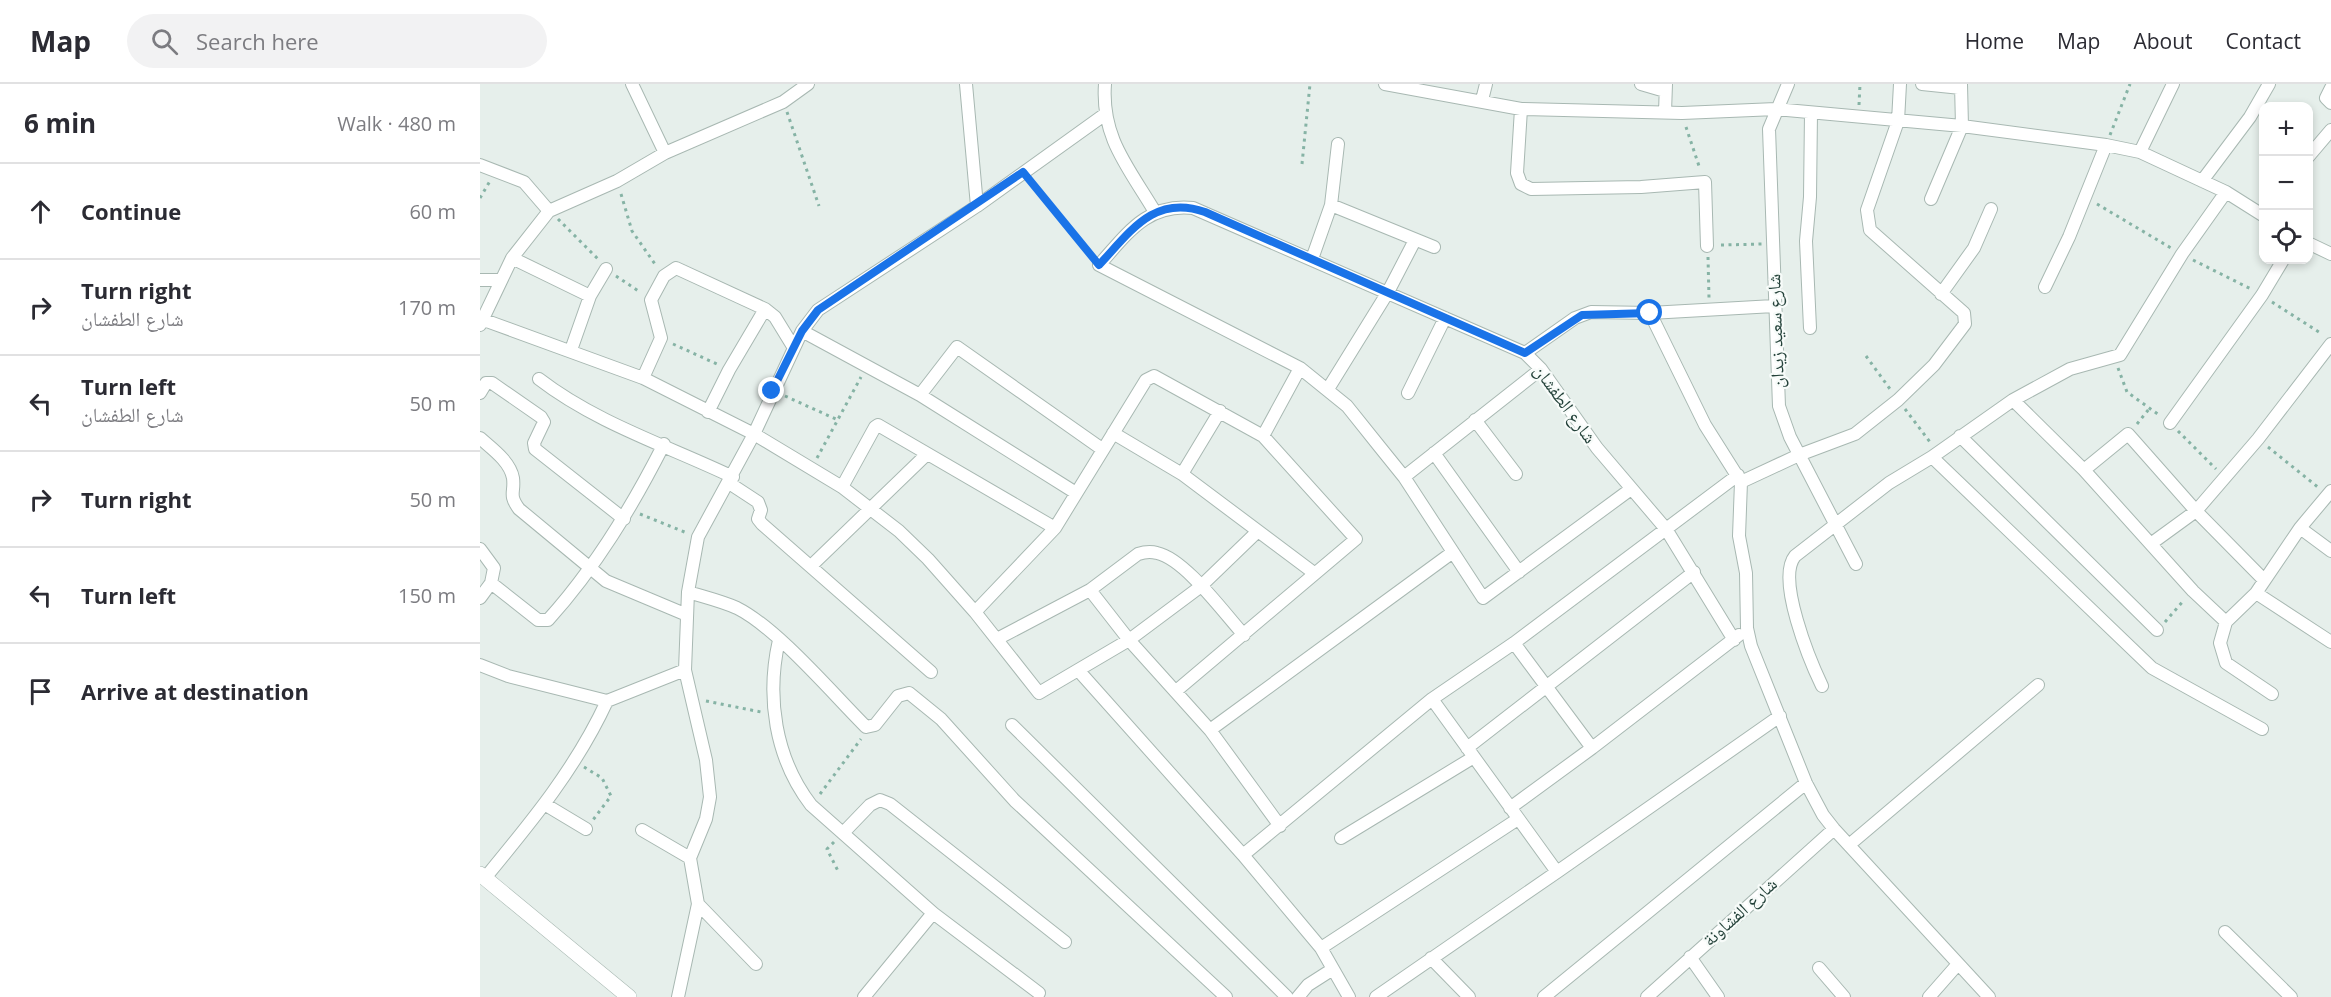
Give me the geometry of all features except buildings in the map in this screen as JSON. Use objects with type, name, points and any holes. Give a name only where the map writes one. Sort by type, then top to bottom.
[{"type":"street","points":[[632,84],[665,153]]},
{"type":"street","points":[[808,84],[783,102],[665,153],[617,181],[549,212],[512,258],[482,322],[570,350],[643,378],[754,434],[842,487],[870,507],[921,552],[975,612],[1036,692],[1045,692],[1129,640],[1200,586],[1257,532]]},
{"type":"street","points":[[966,84],[977,206]]},
{"type":"street","points":[[1106,84],[1104,115],[1112,140],[1155,212]]},
{"type":"street","points":[[1386,84],[1422,87],[1521,109],[1682,113],[1776,109],[1962,126],[2106,145],[2140,152],[2226,192],[2259,212]]},
{"type":"street","points":[[1482,100],[1486,84]]},
{"type":"street","points":[[1641,84],[1666,88],[1665,112]]},
{"type":"street","name":"شارع سعيد زيدان","points":[[1788,84],[1769,129],[1779,406],[1799,455],[1834,527],[1856,564]]},
{"type":"street","points":[[1243,855],[1432,699],[1514,643],[1666,529],[1740,479],[1855,434],[1898,400],[1934,365],[1965,324],[1964,313],[1870,230],[1867,223],[1867,210],[1898,121],[1900,84]]},
{"type":"street","points":[[1922,84],[1961,86],[1962,126],[1931,199]]},
{"type":"street","points":[[2140,152],[2173,84]]},
{"type":"street","points":[[2202,181],[2244,125],[2269,84]]},
{"type":"street","points":[[2331,88],[2326,98],[2331,103]]},
{"type":"street","points":[[1521,109],[1517,173],[1518,179],[1526,187],[1641,187],[1705,182],[1707,246]]},
{"type":"street","points":[[1810,328],[1806,241],[1810,197],[1811,113]]},
{"type":"street","points":[[678,997],[698,904],[690,858],[706,819],[710,797],[706,760],[685,670],[688,592],[698,537],[731,480],[802,331],[818,310],[837,295],[977,206],[1104,115]]},
{"type":"street","points":[[2309,156],[2331,130]]},
{"type":"street","points":[[1312,259],[1330,205],[1338,144]]},
{"type":"street","points":[[2045,287],[2106,145]]},
{"type":"street","points":[[480,165],[524,182],[549,212]]},
{"type":"street","points":[[1822,686],[1809,660],[1796,617],[1788,568],[1795,556],[1888,483],[1935,455],[2013,400],[2070,369],[2115,359],[2125,349],[2182,254],[2226,192]]},
{"type":"street","points":[[1330,205],[1434,247]]},
{"type":"street","name":"شارع الطفشان","points":[[1099,265],[1134,228],[1155,212],[1180,206],[1193,208],[1525,353],[1541,369],[1596,448],[1666,529],[1734,640]]},
{"type":"street","points":[[1941,294],[1974,248],[1991,209]]},
{"type":"street","points":[[1328,389],[1388,292],[1415,240]]},
{"type":"street","points":[[2313,245],[2331,254]]},
{"type":"street","points":[[512,258],[590,296]]},
{"type":"street","points":[[2170,423],[2262,295],[2281,264]]},
{"type":"street","points":[[1099,265],[1300,368],[1328,389],[1347,406],[1404,477],[1483,598],[1631,489]]},
{"type":"street","points":[[570,350],[590,296],[606,268]]},
{"type":"street","points":[[643,378],[661,338],[651,300],[664,276],[676,268],[765,309],[775,317],[794,348]]},
{"type":"street","points":[[480,280],[500,280]]},
{"type":"street","points":[[1525,353],[1582,315],[1774,306]]},
{"type":"street","points":[[708,412],[729,370],[765,309]]},
{"type":"street","points":[[1650,313],[1705,425],[1740,479],[1738,525],[1746,573],[1747,628],[1751,646],[1806,783],[1822,815],[1989,997]]},
{"type":"street","points":[[1408,393],[1445,318]]},
{"type":"street","points":[[802,331],[920,395],[1076,493]]},
{"type":"street","points":[[2152,543],[2196,511],[2258,439],[2331,342]]},
{"type":"street","points":[[920,395],[957,347],[1102,449]]},
{"type":"street","points":[[1263,436],[1300,368]]},
{"type":"street","points":[[1404,477],[1541,369]]},
{"type":"street","points":[[975,612],[1055,528],[1146,380],[1154,376],[1263,436],[1355,536],[1353,541],[1176,691]]},
{"type":"street","points":[[539,379],[591,414],[664,444],[731,480],[758,502],[761,510],[758,519],[932,672]]},
{"type":"street","points":[[480,393],[486,383],[492,382],[541,417],[544,422],[534,443],[535,449],[627,514]]},
{"type":"street","points":[[2013,400],[2152,543],[2193,591],[2226,622]]},
{"type":"street","points":[[1182,474],[1220,411]]},
{"type":"street","points":[[1475,420],[1516,474]]},
{"type":"street","points":[[842,487],[874,427],[878,425],[1055,528]]},
{"type":"street","points":[[1113,433],[1182,474],[1314,573]]},
{"type":"street","points":[[2084,471],[2128,434],[2196,511],[2264,580]]},
{"type":"street","points":[[1960,436],[2157,630]]},
{"type":"street","points":[[480,438],[501,457],[509,469],[513,478],[513,500],[519,509],[606,581],[687,615]]},
{"type":"street","points":[[491,584],[538,620],[548,620],[590,569],[627,514],[664,444]]},
{"type":"street","points":[[1434,453],[1520,572]]},
{"type":"street","points":[[811,566],[926,455]]},
{"type":"street","points":[[1935,455],[2152,668],[2262,729]]},
{"type":"street","points":[[2272,694],[2226,663],[2220,643],[2226,622],[2256,593],[2300,528],[2330,494]]},
{"type":"street","points":[[2300,528],[2331,551]]},
{"type":"street","points":[[480,549],[494,568],[491,584],[480,598]]},
{"type":"street","points":[[996,639],[1090,590],[1138,554],[1147,552],[1158,553],[1169,558],[1200,586],[1244,635]]},
{"type":"street","points":[[1210,730],[1453,552]]},
{"type":"street","points":[[1341,838],[1470,752],[1546,688],[1694,572]]},
{"type":"street","points":[[1090,590],[1129,640],[1210,730],[1280,826]]},
{"type":"street","points":[[688,592],[738,609],[778,640],[866,727],[875,725],[898,696],[909,693],[941,719],[1015,801],[1226,997]]},
{"type":"street","points":[[2256,593],[2331,642]]},
{"type":"street","points":[[1510,808],[1592,748],[1747,628]]},
{"type":"street","points":[[778,640],[775,657],[775,714],[780,748],[796,786],[811,805],[933,913],[1039,993]]},
{"type":"street","points":[[1514,643],[1592,748]]},
{"type":"street","points":[[480,665],[508,676],[607,701],[685,670]]},
{"type":"street","points":[[1078,670],[1243,855],[1321,948],[1348,997]]},
{"type":"street","points":[[1849,845],[2038,685]]},
{"type":"street","points":[[1432,699],[1557,872]]},
{"type":"street","points":[[607,701],[576,762],[546,805],[483,876],[629,997]]},
{"type":"street","points":[[1376,997],[1780,716]]},
{"type":"street","points":[[1012,725],[1287,997]]},
{"type":"street","points":[[1544,997],[1806,783]]},
{"type":"street","points":[[844,832],[870,805],[880,800],[890,804],[1065,942]]},
{"type":"street","points":[[546,805],[586,829]]},
{"type":"street","points":[[1321,948],[1518,819]]},
{"type":"street","name":"شارع الفشاونة","points":[[1647,997],[1834,829]]},
{"type":"street","points":[[642,830],[690,858]]},
{"type":"street","points":[[698,904],[756,964]]},
{"type":"street","points":[[864,997],[933,913]]},
{"type":"street","points":[[2225,932],[2291,997]]},
{"type":"street","points":[[1690,957],[1718,997]]},
{"type":"street","points":[[1431,958],[1469,997]]},
{"type":"street","points":[[1929,997],[1958,964]]},
{"type":"street","points":[[1819,968],[1844,997]]},
{"type":"street","points":[[1298,997],[1308,985],[1333,969]]},
{"type":"path","points":[[1302,164],[1310,84]]},
{"type":"path","points":[[1858,118],[1860,84]]},
{"type":"path","points":[[2106,145],[2130,84]]},
{"type":"path","points":[[783,102],[819,206]]},
{"type":"path","points":[[1682,113],[1705,182]]},
{"type":"path","points":[[1023,172],[1099,265]]},
{"type":"path","points":[[617,181],[632,231],[664,276]]},
{"type":"path","points":[[2085,197],[2182,254],[2262,295],[2331,342]]},
{"type":"path","points":[[549,212],[606,268],[651,300]]},
{"type":"path","points":[[1710,309],[1707,246],[1772,244]]},
{"type":"path","points":[[661,338],[729,370]]},
{"type":"path","points":[[1866,356],[1935,455]]},
{"type":"path","points":[[2115,359],[2127,392],[2149,409],[2128,434]]},
{"type":"path","points":[[812,467],[868,365]]},
{"type":"path","points":[[772,391],[838,420]]},
{"type":"path","points":[[2170,423],[2224,476]]},
{"type":"path","points":[[2258,439],[2330,494]]},
{"type":"path","points":[[627,514],[698,537]]},
{"type":"path","points":[[2157,630],[2193,591]]},
{"type":"path","points":[[693,698],[775,714]]},
{"type":"path","points":[[811,805],[870,727]]},
{"type":"path","points":[[576,762],[602,778],[611,796],[586,829]]},
{"type":"path","points":[[839,873],[827,849],[844,832]]},
{"type":"route","points":[[772,391],[802,331],[818,310],[837,295],[977,206],[1023,172],[1099,265],[1140,221],[1155,212],[1180,206],[1205,212],[1525,353],[1582,315],[1592,312],[1650,313]]}]
